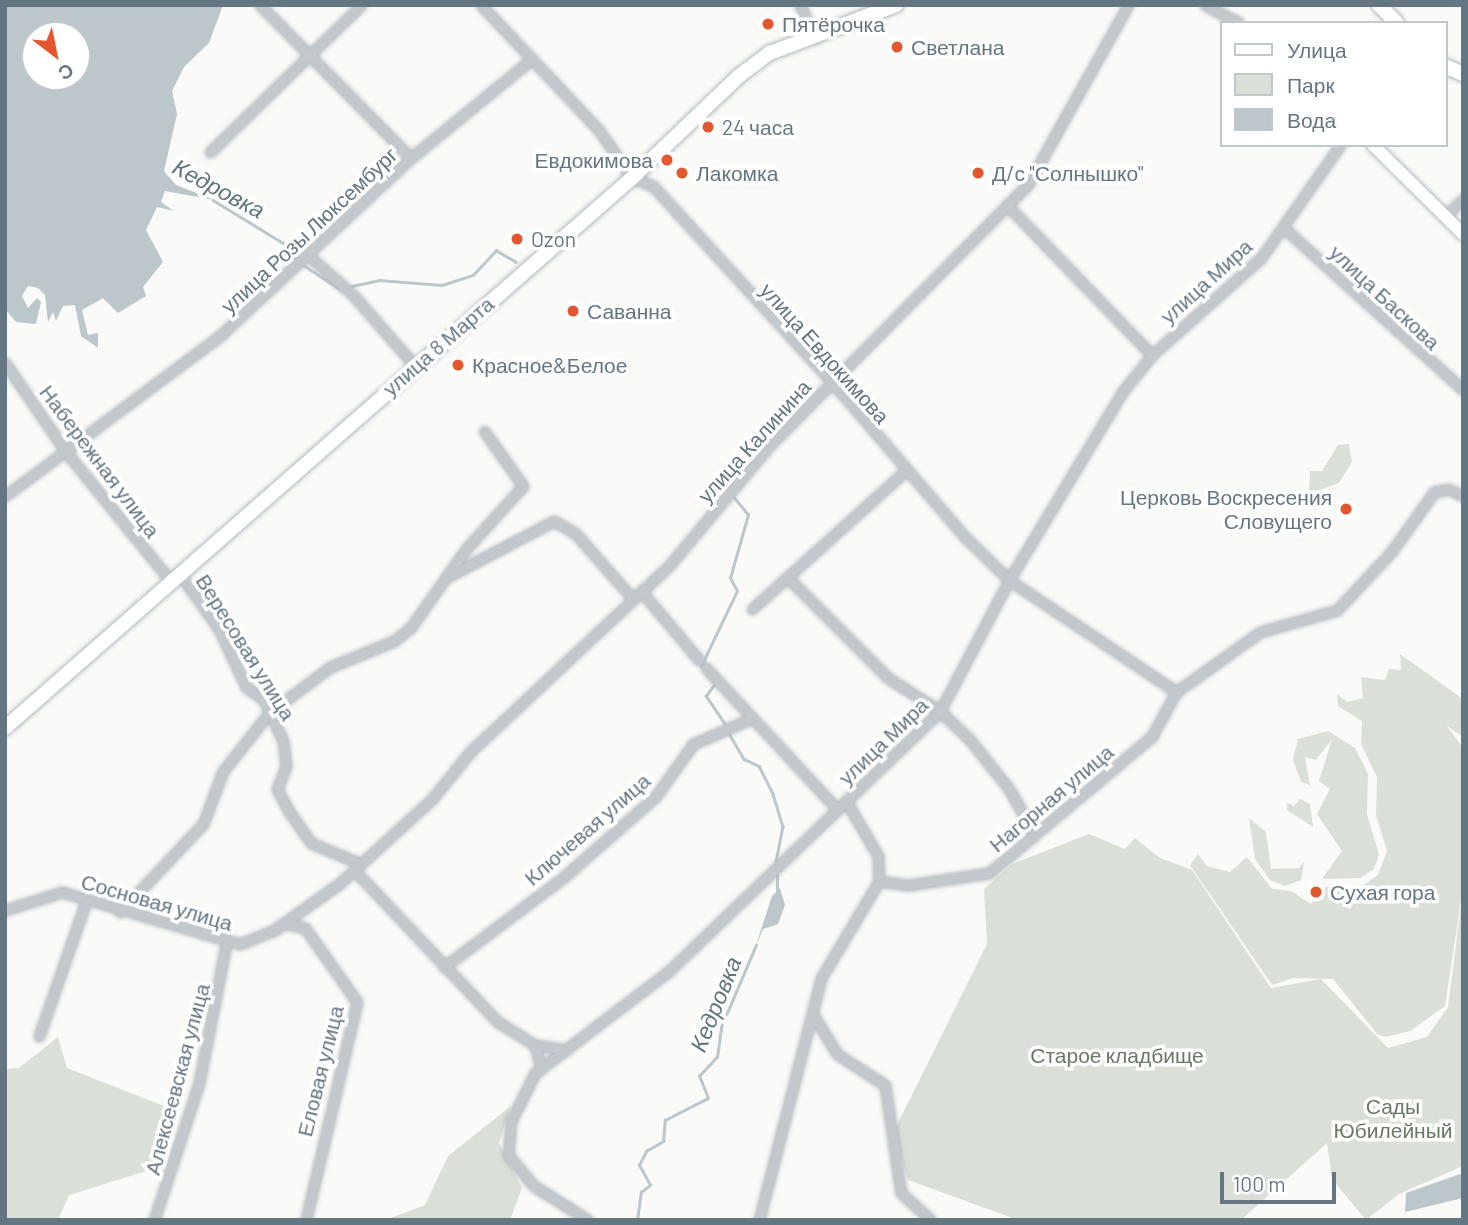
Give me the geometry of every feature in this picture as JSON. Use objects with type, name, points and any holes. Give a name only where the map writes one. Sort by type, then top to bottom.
[{"type":"main road","name":"улица 8 Марта","points":[[5,728],[174,575],[632,178],[739,76],[770,53],[815,39],[896,5]]},
{"type":"main road","points":[[1379,5],[1395,21]]},
{"type":"main road","points":[[1447,67],[1463,74]]},
{"type":"street","points":[[260,5],[310,51],[411,158]]},
{"type":"street","points":[[210,152],[310,51],[361,5]]},
{"type":"street","name":"улица Евдокимова","points":[[481,5],[598,128],[632,178],[653,186],[832,382],[905,471],[1009,580],[1176,692]]},
{"type":"street","points":[[800,5],[815,39]]},
{"type":"street","name":"улица Калинина","points":[[358,867],[641,591],[832,382],[1007,205],[1047,159],[1128,5]]},
{"type":"street","points":[[1209,6],[1235,21]]},
{"type":"street","name":"улица Розы Люксембург","points":[[5,496],[43,463],[66,453],[304,261],[411,158],[532,59]]},
{"type":"street","name":"улица Мира","points":[[589,1220],[526,1180],[506,1149],[520,1100],[541,1069],[670,971],[836,808],[940,711],[1009,580],[1089,441],[1152,355],[1237,283],[1284,228],[1339,147]]},
{"type":"street","points":[[1375,147],[1463,234]]},
{"type":"street","points":[[1444,217],[1463,199]]},
{"type":"street","points":[[1007,205],[1152,355]]},
{"type":"street","name":"улица Баскова","points":[[1284,228],[1463,390]]},
{"type":"street","points":[[304,261],[354,295],[415,366]]},
{"type":"street","name":"Набережная улица","points":[[5,363],[66,453],[174,575]]},
{"type":"street","points":[[120,912],[203,824],[223,771],[270,713],[344,658],[394,642],[427,613],[450,576],[523,486],[484,431]]},
{"type":"street","points":[[752,609],[789,579],[905,471]]},
{"type":"street","name":"Нагорная улица","points":[[879,881],[909,885],[989,873],[1152,736],[1176,692],[1260,632],[1337,610],[1392,551],[1426,499],[1440,489],[1459,494]]},
{"type":"street","points":[[450,576],[554,521],[575,533],[633,599]]},
{"type":"street","name":"Вересовая улица","points":[[174,575],[219,629],[246,687],[270,713],[286,753],[277,786],[288,810],[311,844],[358,867],[444,967],[498,1022],[535,1045],[567,1050]]},
{"type":"street","points":[[789,579],[888,678],[940,711],[1009,789],[1035,835]]},
{"type":"street","points":[[641,591],[699,660]]},
{"type":"street","points":[[706,668],[750,719],[836,808]]},
{"type":"street","name":"Ключевая улица","points":[[444,967],[565,876],[656,796],[693,744],[750,719]]},
{"type":"street","points":[[760,1220],[826,969],[879,881],[878,856],[846,801]]},
{"type":"street","name":"Сосновая улица","points":[[5,910],[62,892],[226,944],[252,941],[283,923],[358,867]]},
{"type":"street","points":[[38,1036],[86,901]]},
{"type":"street","points":[[283,923],[304,928],[306,906]]},
{"type":"street","name":"Еловая улица","points":[[304,928],[357,1002],[306,1220]]},
{"type":"street","name":"Алексеевская улица","points":[[154,1220],[199,1083],[226,944]]},
{"type":"street","points":[[813,1014],[837,1054],[885,1085],[901,1193],[931,1220]]},
{"type":"street","points":[[535,1045],[541,1069]]},
{"type":"green space","points":[[1349,444],[1352,462],[1339,483],[1309,494],[1310,471],[1322,471],[1338,445]]},
{"type":"green space","points":[[1400,654],[1463,699],[1463,737],[1446,725],[1463,748],[1463,887],[1445,1006],[1410,1031],[1386,1037],[1378,1035],[1333,979],[1293,978],[1272,985],[1190,865],[1198,854],[1207,866],[1230,872],[1247,857],[1272,889],[1291,891],[1311,904],[1325,887],[1364,885],[1378,875],[1387,851],[1376,815],[1377,777],[1361,744],[1362,721],[1338,706],[1337,694],[1347,702],[1363,698],[1361,677],[1385,680],[1389,669],[1401,670]]},
{"type":"green space","points":[[1328,731],[1355,748],[1368,774],[1367,814],[1379,855],[1374,869],[1360,878],[1322,879],[1342,851],[1317,814],[1330,789],[1319,781],[1332,739],[1316,760],[1305,757],[1310,785],[1301,782],[1293,759],[1298,739]]},
{"type":"green space","points":[[1300,799],[1310,804],[1313,827],[1287,810],[1287,803],[1294,806]]},
{"type":"green space","points":[[1249,818],[1266,832],[1271,869],[1299,868],[1304,862],[1301,880],[1285,886],[1270,880],[1255,859]]},
{"type":"green space","name":"Старое кладбище","points":[[1089,834],[1125,849],[1135,838],[1160,858],[1192,870],[1271,988],[1321,979],[1388,1048],[1427,1037],[1448,1007],[1463,890],[1463,1166],[1399,1194],[1366,1220],[1332,1179],[1327,1143],[1241,1220],[1018,1220],[908,1180],[894,1131],[987,944],[984,889],[1012,864]]},
{"type":"green space","points":[[58,1037],[67,1068],[164,1106],[156,1168],[69,1195],[58,1220],[5,1220],[5,1069],[19,1068]]},
{"type":"green space","points":[[511,1106],[499,1143],[522,1188],[510,1220],[385,1220],[425,1205],[448,1156]]},
{"type":"water","points":[[5,5],[223,5],[209,43],[184,67],[172,91],[177,114],[164,171],[176,185],[214,200],[165,191],[161,202],[174,211],[157,207],[146,230],[163,262],[143,287],[146,296],[118,313],[103,298],[82,310],[88,335],[98,333],[98,348],[81,336],[75,305],[63,306],[56,321],[53,312],[48,322],[45,295],[38,288],[28,286],[22,296],[28,308],[37,298],[41,302],[36,324],[16,322],[5,309]]},
{"type":"water","points":[[780,888],[785,905],[778,924],[763,929],[755,948],[772,896]]},
{"type":"water","points":[[1463,1173],[1463,1198],[1405,1212],[1406,1193]]},
{"type":"waterway","name":"Кедровка","points":[[213,200],[288,246],[297,260]]},
{"type":"waterway","name":"Кедровка","points":[[347,287],[379,280],[442,285],[473,275],[496,250],[516,262]]},
{"type":"waterway","name":"Кедровка","points":[[302,264],[340,289]]},
{"type":"waterway","name":"Кедровка","points":[[726,726],[706,696],[715,683],[701,666],[737,591],[730,578],[748,515],[734,498]]},
{"type":"waterway","name":"Кедровка","points":[[730,735],[744,759],[759,766],[773,794],[783,826],[776,861]]},
{"type":"waterway","name":"Кедровка","points":[[777,876],[777,891]]},
{"type":"waterway","name":"Кедровка","points":[[637,1220],[641,1192],[650,1185],[639,1165],[646,1151],[663,1141],[665,1120],[708,1098],[699,1076],[717,1057],[721,1027],[756,945]]},
{"type":"place","name":"Пятёрочка","points":[[768,24]]},
{"type":"place","name":"Светлана","points":[[897,47]]},
{"type":"place","name":"24 часа","points":[[708,127]]},
{"type":"place","name":"Евдокимова","points":[[667,160]]},
{"type":"place","name":"Лакомка","points":[[682,173]]},
{"type":"place","name":"Д/с \"Солнышко\"","points":[[978,173]]},
{"type":"place","name":"Ozon","points":[[517,239]]},
{"type":"place","name":"Саванна","points":[[573,311]]},
{"type":"place","name":"Красное&Белое","points":[[458,365]]},
{"type":"place","name":"Церковь Воскресения Словущего","points":[[1346,509]]},
{"type":"place","name":"Сухая гора","points":[[1316,892]]},
{"type":"park label","name":"Сады Юбилейный","points":[[1393,1118]]}]
